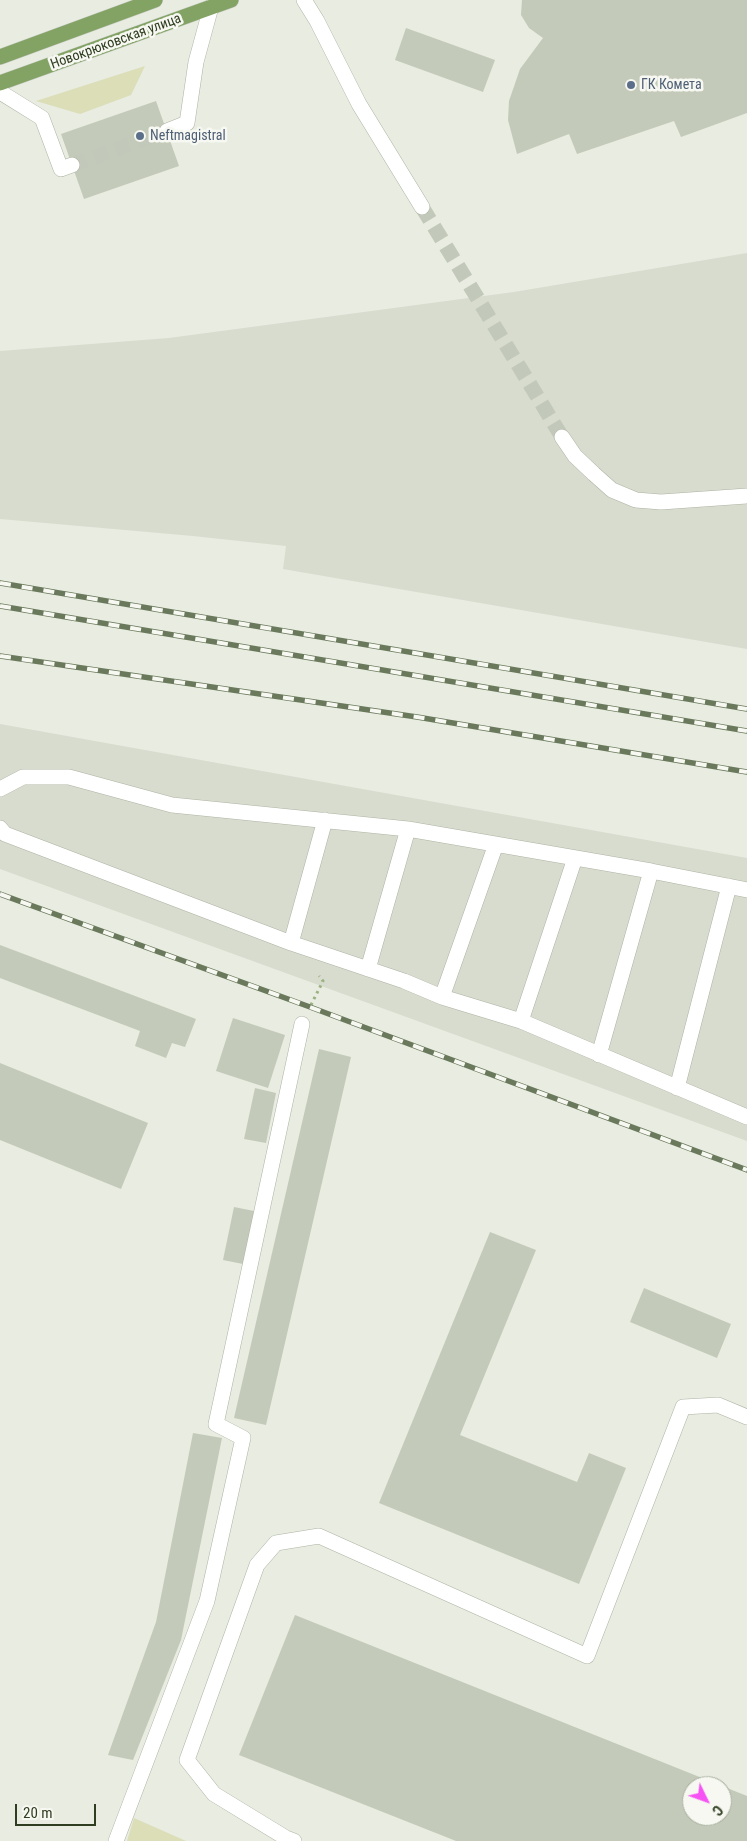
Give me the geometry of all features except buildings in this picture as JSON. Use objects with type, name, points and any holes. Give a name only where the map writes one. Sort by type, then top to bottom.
[{"type":"main road","name":"Новокрюковская улица","points":[[0,57],[155,0]]},
{"type":"main road","name":"Новокрюковская улица","points":[[0,84],[231,0]]},
{"type":"lane","points":[[304,0],[317,21],[359,104],[422,207]]},
{"type":"lane","points":[[167,131],[187,124],[196,62],[211,7]]},
{"type":"lane","points":[[0,92],[42,118],[61,169],[72,165]]},
{"type":"lane","points":[[562,437],[575,456],[612,490],[636,500],[661,502],[747,496]]},
{"type":"lane","points":[[0,789],[23,777],[69,777],[172,805],[408,829],[651,871],[747,890]]},
{"type":"lane","points":[[291,943],[325,820]]},
{"type":"lane","points":[[0,828],[5,834],[291,943],[442,997],[521,1021],[747,1117]]},
{"type":"lane","points":[[368,969],[408,829]]},
{"type":"lane","points":[[442,997],[496,844]]},
{"type":"lane","points":[[521,1021],[574,858]]},
{"type":"lane","points":[[599,1055],[651,871]]},
{"type":"lane","points":[[677,1088],[729,886]]},
{"type":"lane","points":[[116,1841],[207,1601],[243,1438],[216,1424],[302,1024]]},
{"type":"lane","points":[[289,1840],[214,1794],[187,1760],[257,1565],[276,1543],[319,1536],[586,1656],[683,1407],[718,1405],[747,1417]]},
{"type":"path","points":[[302,1024],[323,981],[317,973]]},
{"type":"shaded area","points":[[747,253],[747,649],[283,569],[286,546],[0,519],[0,351],[169,338],[514,292]]},
{"type":"shaded area","points":[[0,724],[747,858],[747,1141],[0,869]]},
{"type":"green space","points":[[145,66],[131,95],[80,114],[36,101]]},
{"type":"green space","points":[[134,1818],[186,1841],[127,1841]]},
{"type":"tunnel","points":[[72,165],[167,131]]},
{"type":"tunnel","points":[[422,207],[562,437]]},
{"type":"railway","points":[[0,583],[747,709]]},
{"type":"railway","points":[[0,606],[747,731]]},
{"type":"railway","points":[[0,656],[417,717],[747,772]]},
{"type":"railway","points":[[0,894],[747,1170]]},
{"type":"place","name":"ГК Комета","points":[[631,85]]},
{"type":"place","name":"Neftmagistral","points":[[140,136]]}]
